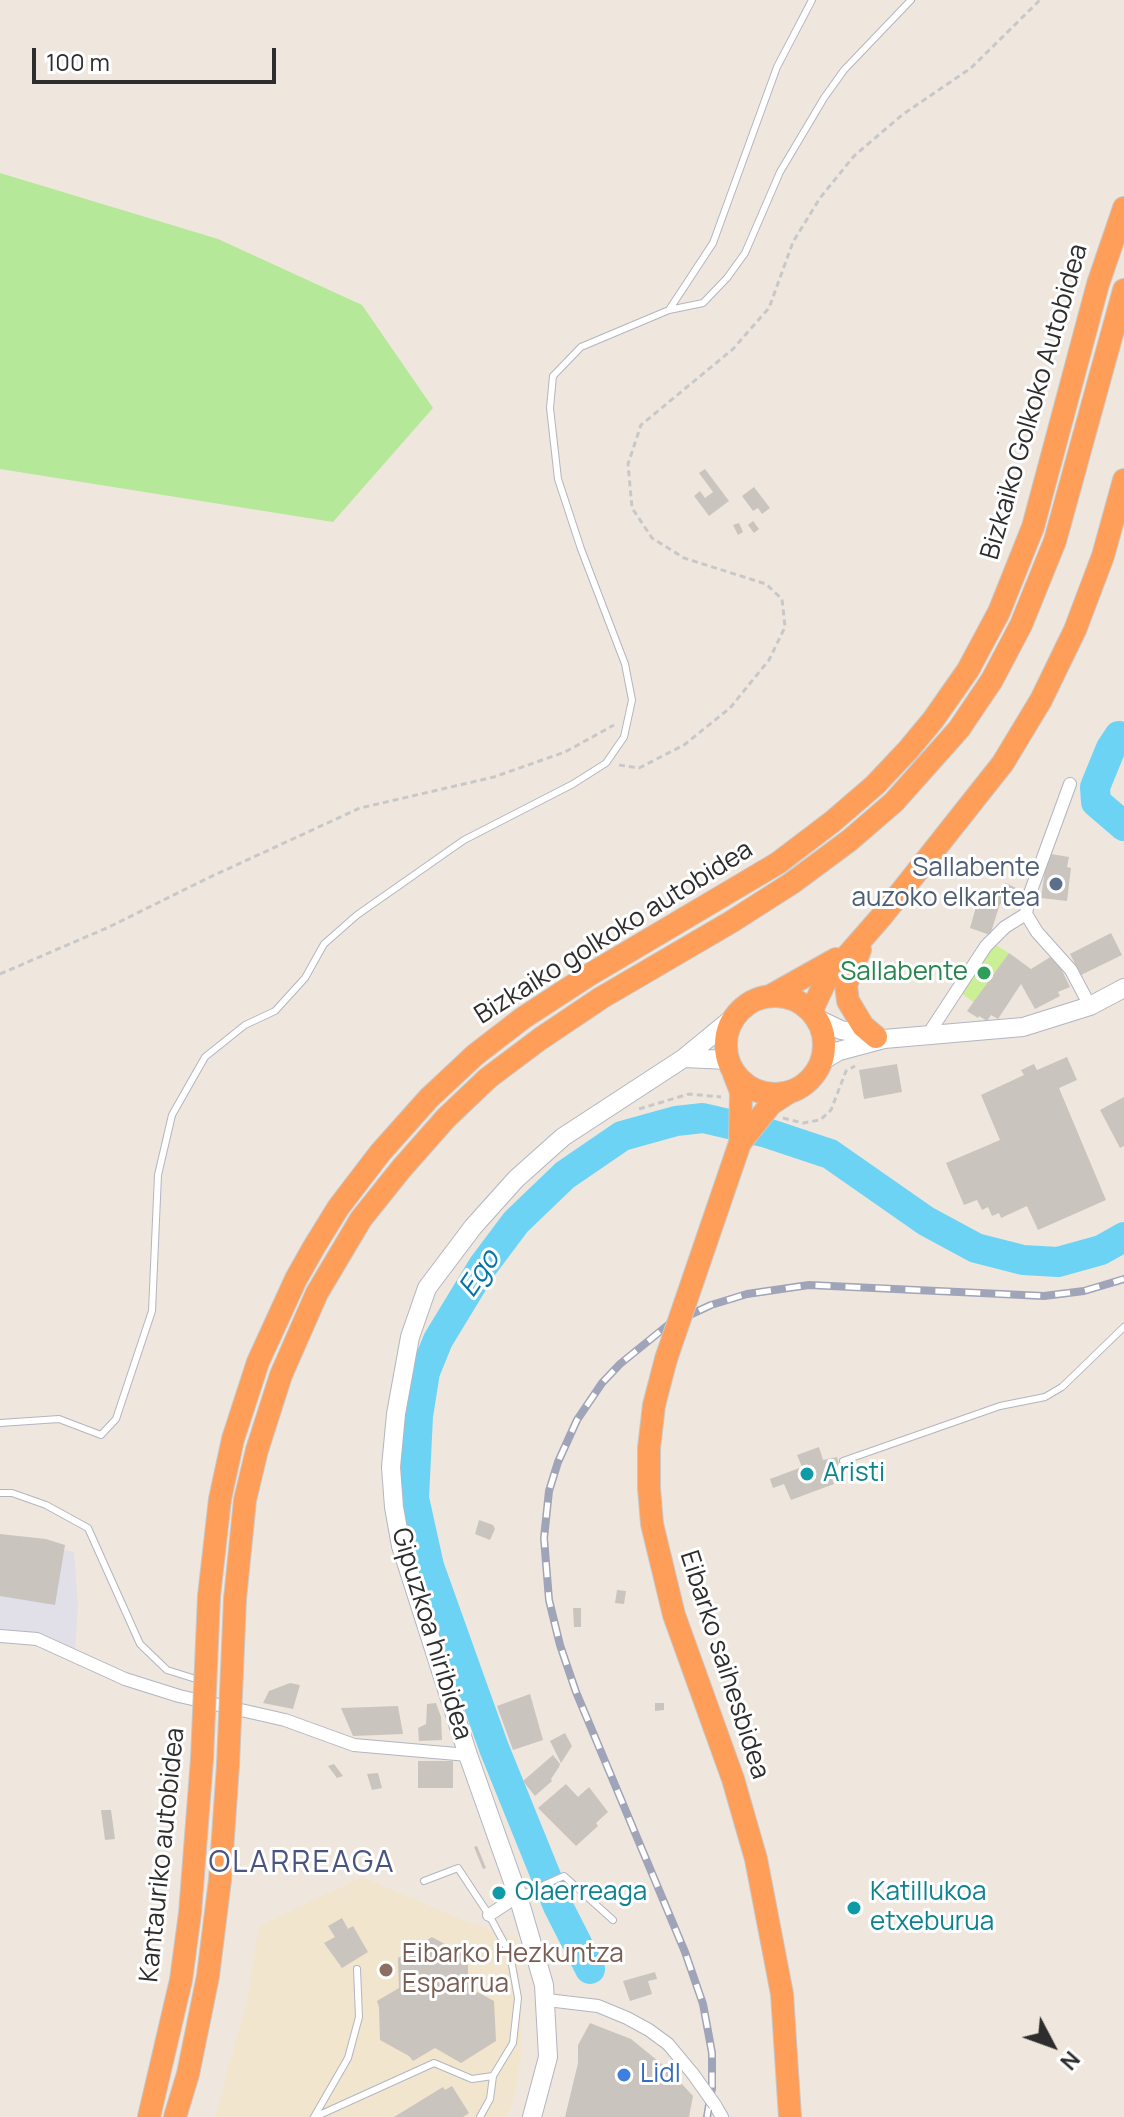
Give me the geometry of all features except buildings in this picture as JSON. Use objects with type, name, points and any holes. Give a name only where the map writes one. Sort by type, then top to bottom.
[{"type":"highway","name":"Bizkaiko Golkoko Autobidea","points":[[999,612],[1033,527],[1098,284],[1124,208]]},
{"type":"highway","name":"Bizkaiko Golkoko Autobidea","points":[[1021,625],[1055,541],[1124,290]]},
{"type":"highway","points":[[752,1112],[803,1086],[815,1075],[825,1047],[815,1014],[826,980],[882,916],[1003,763],[1041,700],[1075,630],[1097,571],[1124,480]]},
{"type":"highway","name":"Bizkaiko golkoko autobidea","points":[[209,1596],[220,1499],[233,1439],[258,1362],[314,1247],[338,1208],[380,1153],[452,1076],[523,1018],[589,975],[778,863],[875,785],[933,720],[968,670],[999,612]]},
{"type":"highway","name":"Bizkaiko golkoko autobidea","points":[[235,1599],[245,1500],[281,1375],[317,1293],[361,1219],[401,1169],[446,1118],[488,1078],[540,1039],[601,998],[792,883],[894,802],[959,729],[992,680],[1021,625]]},
{"type":"highway","points":[[880,1038],[854,1014],[846,985],[861,949],[882,916]]},
{"type":"highway","points":[[770,996],[851,950]]},
{"type":"highway","points":[[788,1093],[773,1095],[758,1092],[744,1084],[731,1066],[725,1045],[734,1017],[757,999],[770,996],[785,996],[815,1014]]},
{"type":"highway","name":"Eibarko saihesbidea","points":[[731,1066],[752,1112],[666,1359],[654,1405],[649,1448],[652,1524],[674,1615],[733,1779],[756,1859],[782,1994],[790,2117]]},
{"type":"highway","name":"Kantauriko autobidea","points":[[149,2117],[160,2080],[183,1967],[192,1898],[209,1596]]},
{"type":"highway","name":"Kantauriko autobidea","points":[[175,2117],[188,2074],[208,1976],[220,1880],[235,1599]]},
{"type":"street","points":[[1070,784],[1029,896],[1026,914],[1037,932],[1071,970],[1090,1006]]},
{"type":"street","points":[[927,1036],[986,946],[1005,927],[1026,914]]},
{"type":"street","points":[[815,1014],[841,1030],[880,1038],[927,1036],[1023,1027],[1090,1006],[1124,988]]},
{"type":"street","name":"Gipuzkoa hiribidea","points":[[532,2117],[548,2057],[545,1992],[525,1893],[468,1755],[401,1546],[394,1507],[391,1467],[396,1414],[410,1337],[427,1288],[473,1227],[516,1179],[563,1137],[684,1058],[734,1017]]},
{"type":"street","points":[[822,1061],[839,1051],[880,1038]]},
{"type":"street","points":[[684,1058],[709,1057],[731,1066]]},
{"type":"street","points":[[0,1636],[37,1639],[125,1679],[179,1696],[285,1720],[354,1745],[468,1755]]},
{"type":"street","points":[[489,1915],[525,1893]]},
{"type":"street","points":[[545,1992],[598,2006],[649,2030],[668,2044],[718,2111]]},
{"type":"lane","points":[[669,310],[713,243],[777,67],[812,0]]},
{"type":"lane","points":[[0,1423],[59,1419],[101,1435],[116,1419],[152,1311],[158,1175],[172,1115],[205,1057],[245,1025],[275,1011],[305,978],[324,944],[357,915],[464,840],[573,784],[606,763],[624,737],[632,700],[625,664],[558,479],[550,408],[553,376],[581,347],[669,310],[703,303],[727,278],[745,253],[780,172],[824,98],[844,70],[911,0]]},
{"type":"lane","points":[[843,1461],[1000,1406],[1045,1397],[1062,1387],[1124,1327]]},
{"type":"lane","points":[[0,1493],[12,1493],[46,1505],[88,1528],[140,1644],[167,1670],[214,1683]]},
{"type":"lane","points":[[221,1692],[229,1707]]},
{"type":"lane","points":[[424,1881],[458,1868],[510,1954],[518,1998],[513,2043],[493,2076],[490,2099],[480,2117]]},
{"type":"lane","points":[[525,1893],[564,1876],[613,1920]]},
{"type":"lane","points":[[314,2117],[348,2058],[359,2017],[357,1969]]},
{"type":"lane","points":[[314,2117],[434,2063],[472,2079],[493,2076]]},
{"type":"path","points":[[606,763],[639,768],[684,745],[730,708],[769,660],[785,627],[782,599],[766,584],[684,558],[652,538],[632,508],[628,464],[641,425],[733,349],[769,308],[793,242],[820,198],[854,156],[902,115],[971,68],[1040,0]]},
{"type":"path","points":[[0,974],[109,927],[360,808],[494,777],[565,752],[628,717]]},
{"type":"path","points":[[640,1109],[689,1094],[803,1123],[820,1120],[831,1110],[846,1071],[856,1066]]},
{"type":"shaded area","points":[[0,1537],[74,1552],[78,1605],[75,1651],[0,1634]]},
{"type":"shaded area","name":"Eibarko Hezkuntza Esparrua","points":[[362,1877],[470,1923],[518,1938],[522,2052],[514,2099],[507,2117],[215,2117],[247,2001],[259,1926]]},
{"type":"green space","points":[[0,173],[218,239],[362,305],[433,408],[333,522],[0,469]]},
{"type":"green space","name":"Sallabente","points":[[994,944],[1009,953],[975,1003],[961,993]]},
{"type":"waterway","name":"Ego","points":[[1119,736],[1095,787],[1096,802],[1124,826]]},
{"type":"waterway","name":"Ego","points":[[590,1969],[558,1906],[494,1748],[429,1566],[414,1498],[418,1416],[425,1372],[438,1340],[483,1266],[516,1222],[565,1175],[622,1136],[676,1121],[703,1118],[767,1133],[830,1154],[926,1221],[976,1248],[1023,1260],[1058,1262],[1101,1250],[1124,1237]]},
{"type":"railway","points":[[707,2117],[712,2088],[712,2053],[703,2004],[685,1952],[576,1692],[549,1600],[544,1538],[549,1491],[577,1420],[602,1383],[620,1364],[668,1325],[711,1305],[747,1294],[809,1285],[1044,1296],[1084,1291],[1124,1279]]},
{"type":"place","name":"Sallabente auzoko elkartea","points":[[1056,884]]},
{"type":"place","name":"Sallabente","points":[[984,973]]},
{"type":"place","name":"Aristi","points":[[807,1474]]},
{"type":"place","name":"Olaerreaga","points":[[499,1893]]},
{"type":"place","name":"Katillukoa etxeburua","points":[[854,1908]]},
{"type":"place","name":"Eibarko Hezkuntza Esparrua","points":[[386,1970]]},
{"type":"place","name":"Lidl","points":[[624,2075]]},
{"type":"district","name":"OLARREAGA","points":[[302,1864]]}]
